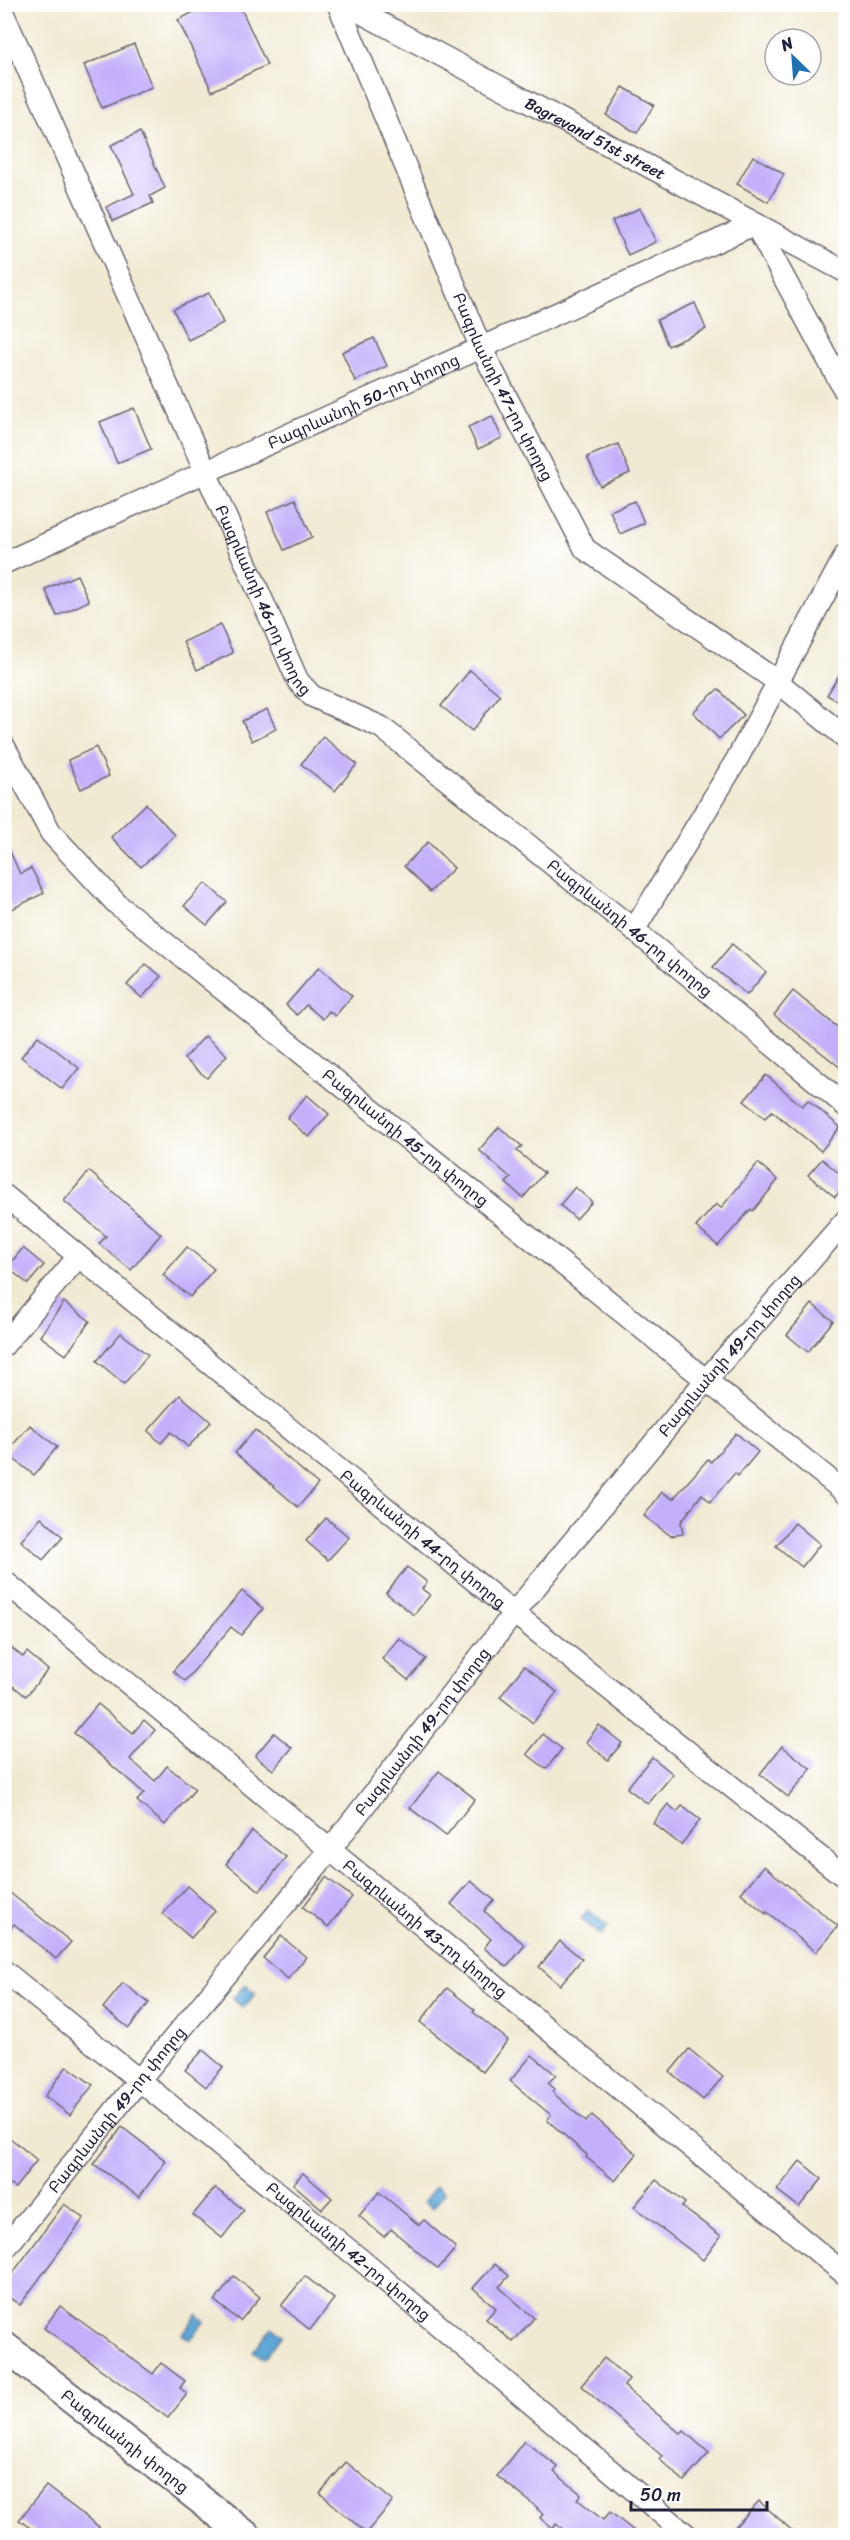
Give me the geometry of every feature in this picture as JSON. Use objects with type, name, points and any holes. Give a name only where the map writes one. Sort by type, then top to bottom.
[{"type":"main road","name":"Բագրևանդի փողոց","points":[[4,2346],[247,2535]]},
{"type":"street","name":"Բագրևանդի 47-րդ փողոց","points":[[338,4],[481,348],[585,549],[778,682],[846,738]]},
{"type":"street","name":"Bagrevand 51st street","points":[[345,4],[846,272]]},
{"type":"street","name":"Բագրևանդի 46-րդ փողոց","points":[[4,15],[298,681],[312,696],[381,728],[634,930],[846,1106]]},
{"type":"street","name":"Բագրևանդի 50-րդ փողոց","points":[[4,563],[755,224]]},
{"type":"street","points":[[755,224],[846,393]]},
{"type":"street","points":[[634,930],[737,759],[846,554]]},
{"type":"street","name":"Բագրևանդի 45-րդ փողոց","points":[[4,746],[51,833],[117,904],[846,1493]]},
{"type":"street","name":"Բագրևանդի 44-րդ փողոց","points":[[4,1195],[514,1613],[846,1878]]},
{"type":"street","name":"Բագրևանդի 49-րդ փողոց","points":[[4,2250],[139,2080],[329,1851],[514,1613],[706,1380],[846,1220]]},
{"type":"street","points":[[4,1345],[78,1257]]},
{"type":"street","name":"Բագրևանդի 43-րդ փողոց","points":[[4,1581],[846,2276]]},
{"type":"street","name":"Բագրևանդի 42-րդ փողոց","points":[[4,1971],[360,2259],[688,2535]]},
{"type":"water","points":[[588,1910],[608,1926],[601,1935],[581,1919]]},
{"type":"water","points":[[245,1984],[256,1993],[243,2008],[233,1999]]},
{"type":"water","points":[[436,2186],[445,2193],[433,2208],[424,2201]]},
{"type":"water","points":[[197,2315],[205,2322],[190,2340],[182,2334]]},
{"type":"water","points":[[272,2327],[282,2335],[264,2359],[253,2351]]},
{"type":"building","points":[[209,4],[239,4],[267,65],[212,91],[178,20]]},
{"type":"building","points":[[134,44],[152,87],[102,108],[84,65]]},
{"type":"building","points":[[623,87],[654,105],[637,133],[606,115]]},
{"type":"building","points":[[140,132],[165,188],[150,196],[153,203],[113,221],[106,207],[134,194],[111,145]]},
{"type":"building","points":[[753,156],[784,174],[768,202],[737,184]]},
{"type":"building","points":[[640,208],[656,242],[628,255],[612,221]]},
{"type":"building","points":[[209,293],[223,323],[188,340],[173,309]]},
{"type":"building","points":[[695,303],[706,329],[668,346],[657,320]]},
{"type":"building","points":[[374,338],[387,366],[355,381],[342,352]]},
{"type":"building","points":[[134,408],[151,449],[117,463],[100,422]]},
{"type":"building","points":[[492,416],[502,438],[478,449],[468,427]]},
{"type":"building","points":[[618,444],[630,473],[600,486],[587,457]]},
{"type":"building","points":[[295,499],[312,537],[284,550],[267,512]]},
{"type":"building","points":[[635,501],[644,523],[620,534],[610,511]]},
{"type":"building","points":[[77,575],[89,601],[57,616],[45,589]]},
{"type":"building","points":[[220,625],[233,653],[197,670],[183,642]]},
{"type":"building","points":[[846,664],[846,706],[827,695]]},
{"type":"building","points":[[470,670],[500,695],[472,731],[441,706]]},
{"type":"building","points":[[718,689],[744,715],[719,739],[693,712]]},
{"type":"building","points":[[267,709],[276,729],[252,741],[242,721]]},
{"type":"building","points":[[323,737],[357,764],[335,791],[301,764]]},
{"type":"building","points":[[96,747],[109,776],[81,789],[68,760]]},
{"type":"building","points":[[146,804],[175,835],[141,867],[111,837]]},
{"type":"building","points":[[4,838],[20,874],[31,868],[44,893],[12,909],[4,894]]},
{"type":"building","points":[[428,842],[454,868],[430,892],[404,866]]},
{"type":"building","points":[[205,883],[227,902],[207,925],[184,906]]},
{"type":"building","points":[[732,944],[766,972],[747,995],[713,967]]},
{"type":"building","points":[[146,964],[161,976],[142,998],[127,985]]},
{"type":"building","points":[[319,967],[352,996],[335,1016],[329,1011],[323,1019],[306,1005],[297,1015],[286,1005]]},
{"type":"building","points":[[793,991],[846,1034],[846,1072],[774,1015]]},
{"type":"building","points":[[38,1036],[79,1068],[62,1089],[21,1057]]},
{"type":"building","points":[[205,1036],[227,1055],[207,1078],[184,1059]]},
{"type":"building","points":[[766,1075],[802,1106],[808,1100],[840,1127],[821,1151],[772,1111],[765,1118],[744,1101]]},
{"type":"building","points":[[307,1095],[329,1114],[309,1137],[287,1118]]},
{"type":"building","points":[[499,1127],[522,1146],[517,1151],[544,1173],[523,1198],[506,1183],[511,1178],[479,1150]]},
{"type":"building","points":[[822,1159],[846,1179],[846,1184],[835,1197],[808,1175]]},
{"type":"building","points":[[758,1163],[778,1180],[753,1211],[751,1209],[718,1246],[696,1227],[716,1204],[721,1208]]},
{"type":"building","points":[[89,1171],[161,1234],[131,1270],[99,1244],[106,1236],[64,1201]]},
{"type":"building","points":[[575,1187],[592,1202],[576,1219],[560,1205]]},
{"type":"building","points":[[187,1247],[214,1269],[190,1297],[163,1275]]},
{"type":"building","points":[[23,1248],[44,1265],[28,1284],[7,1267]]},
{"type":"building","points":[[64,1302],[90,1321],[66,1355],[40,1336]]},
{"type":"building","points":[[812,1304],[833,1321],[808,1352],[787,1335]]},
{"type":"building","points":[[121,1333],[148,1355],[124,1384],[97,1361]]},
{"type":"building","points":[[180,1395],[211,1422],[188,1447],[171,1432],[161,1443],[148,1431]]},
{"type":"building","points":[[30,1425],[57,1447],[34,1475],[6,1453]]},
{"type":"building","points":[[255,1430],[318,1484],[298,1507],[235,1453]]},
{"type":"building","points":[[736,1433],[758,1452],[738,1476],[735,1473],[710,1502],[702,1494],[681,1522],[683,1534],[671,1536],[644,1516],[662,1492],[673,1499],[708,1459],[711,1462]]},
{"type":"building","points":[[41,1517],[63,1537],[43,1560],[21,1541]]},
{"type":"building","points":[[326,1518],[349,1537],[328,1560],[306,1541]]},
{"type":"building","points":[[795,1523],[820,1544],[802,1567],[776,1546]]},
{"type":"building","points":[[407,1567],[427,1582],[422,1589],[430,1595],[414,1615],[386,1593]]},
{"type":"building","points":[[242,1591],[263,1609],[241,1635],[231,1627],[185,1681],[173,1671]]},
{"type":"building","points":[[399,1638],[426,1659],[408,1680],[382,1659]]},
{"type":"building","points":[[4,1642],[23,1657],[27,1652],[48,1670],[26,1696],[4,1679]]},
{"type":"building","points":[[524,1666],[557,1692],[533,1723],[500,1697]]},
{"type":"building","points":[[98,1704],[133,1733],[144,1720],[155,1730],[130,1759],[155,1781],[167,1766],[195,1789],[165,1825],[137,1801],[144,1793],[74,1733]]},
{"type":"building","points":[[599,1725],[622,1743],[608,1760],[586,1742]]},
{"type":"building","points":[[274,1733],[292,1748],[273,1770],[255,1756]]},
{"type":"building","points":[[543,1734],[562,1749],[546,1769],[527,1754]]},
{"type":"building","points":[[782,1746],[811,1769],[788,1797],[760,1774]]},
{"type":"building","points":[[652,1757],[673,1774],[648,1804],[627,1788]]},
{"type":"building","points":[[439,1771],[475,1799],[446,1836],[410,1808]]},
{"type":"building","points":[[668,1804],[677,1812],[682,1806],[700,1820],[681,1845],[653,1823]]},
{"type":"building","points":[[252,1831],[286,1857],[260,1891],[226,1864]]},
{"type":"building","points":[[764,1866],[838,1926],[816,1952],[741,1893]]},
{"type":"building","points":[[326,1877],[352,1897],[328,1927],[303,1907]]},
{"type":"building","points":[[471,1881],[494,1900],[484,1911],[525,1945],[507,1967],[484,1948],[491,1939],[451,1904]]},
{"type":"building","points":[[187,1886],[215,1911],[191,1938],[163,1914]]},
{"type":"building","points":[[4,1888],[71,1942],[56,1959],[14,1924],[4,1936]]},
{"type":"building","points":[[281,1936],[306,1957],[288,1979],[263,1958]]},
{"type":"building","points":[[560,1941],[582,1959],[560,1985],[539,1967]]},
{"type":"building","points":[[123,1983],[149,2003],[129,2028],[103,2008]]},
{"type":"building","points":[[447,1988],[508,2040],[483,2072],[420,2022]]},
{"type":"building","points":[[689,2049],[723,2077],[703,2100],[670,2072]]},
{"type":"building","points":[[203,2050],[223,2067],[206,2087],[185,2070]]},
{"type":"building","points":[[532,2055],[556,2075],[548,2083],[555,2089],[552,2092],[586,2122],[592,2115],[637,2154],[615,2181],[547,2120],[551,2115],[510,2081]]},
{"type":"building","points":[[67,2066],[93,2085],[70,2115],[45,2096]]},
{"type":"building","points":[[122,2127],[166,2161],[139,2197],[94,2164]]},
{"type":"building","points":[[4,2133],[37,2160],[15,2188],[4,2180]]},
{"type":"building","points":[[800,2161],[822,2179],[799,2207],[777,2190]]},
{"type":"building","points":[[303,2173],[332,2198],[322,2209],[293,2184]]},
{"type":"building","points":[[656,2180],[685,2203],[682,2207],[721,2236],[703,2260],[634,2207]]},
{"type":"building","points":[[215,2188],[244,2210],[222,2238],[193,2215]]},
{"type":"building","points":[[379,2192],[419,2225],[424,2220],[456,2248],[438,2269],[391,2229],[384,2237],[359,2216]]},
{"type":"building","points":[[64,2204],[84,2218],[20,2305],[4,2294],[4,2285]]},
{"type":"building","points":[[495,2264],[509,2276],[499,2287],[534,2318],[513,2342],[486,2319],[496,2308],[473,2288]]},
{"type":"building","points":[[234,2276],[260,2297],[240,2321],[215,2301]]},
{"type":"building","points":[[305,2276],[334,2299],[310,2330],[281,2306]]},
{"type":"building","points":[[60,2306],[153,2374],[161,2363],[185,2381],[180,2388],[187,2394],[168,2418],[44,2328]]},
{"type":"building","points":[[604,2358],[629,2379],[624,2386],[681,2434],[684,2431],[709,2453],[684,2481],[659,2459],[662,2456],[581,2386]]},
{"type":"building","points":[[524,2441],[558,2467],[554,2472],[581,2494],[577,2499],[603,2520],[610,2512],[639,2535],[570,2535],[556,2524],[553,2529],[540,2518],[543,2514],[538,2508],[497,2476]]},
{"type":"building","points":[[346,2462],[393,2501],[366,2533],[320,2493]]},
{"type":"building","points":[[46,2486],[99,2527],[93,2535],[40,2535],[19,2520]]},
{"type":"building","points":[[759,2501],[797,2535],[745,2535],[735,2527]]}]
